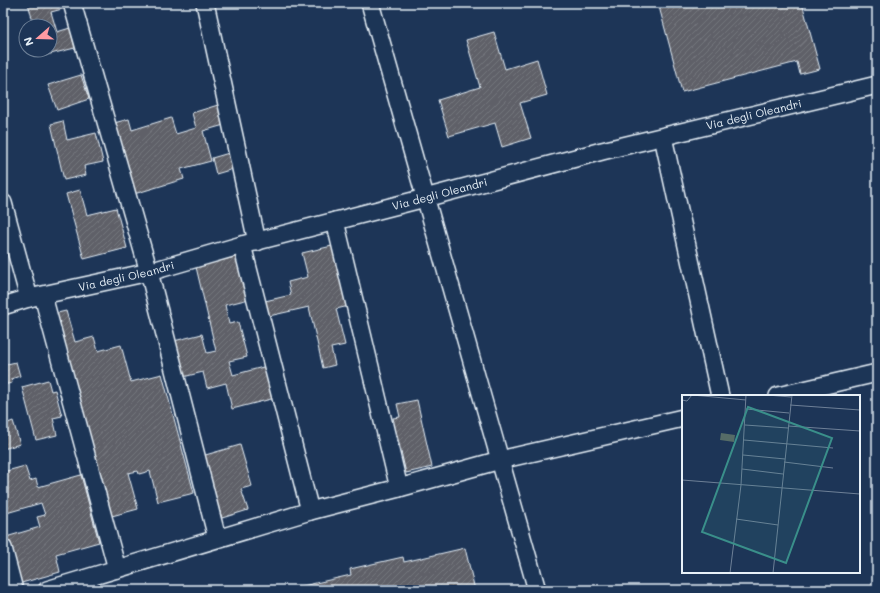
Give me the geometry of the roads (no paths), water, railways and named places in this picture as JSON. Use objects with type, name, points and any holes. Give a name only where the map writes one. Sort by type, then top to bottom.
[{"type":"street","points":[[72,3],[149,272],[217,538]]},
{"type":"street","points":[[204,3],[249,244],[310,510]]},
{"type":"street","points":[[370,3],[537,590]]},
{"type":"street","name":"Via degli Oleandri","points":[[3,306],[36,297],[149,272],[335,221],[602,151],[877,85]]},
{"type":"street","points":[[663,136],[720,395]]},
{"type":"street","points":[[3,203],[36,297],[117,569]]},
{"type":"street","points":[[335,221],[399,488]]},
{"type":"street","points":[[782,395],[877,373]]},
{"type":"street","points":[[47,590],[310,510],[399,488],[500,460],[682,418]]},
{"type":"street","points":[[3,548],[14,590]]}]
